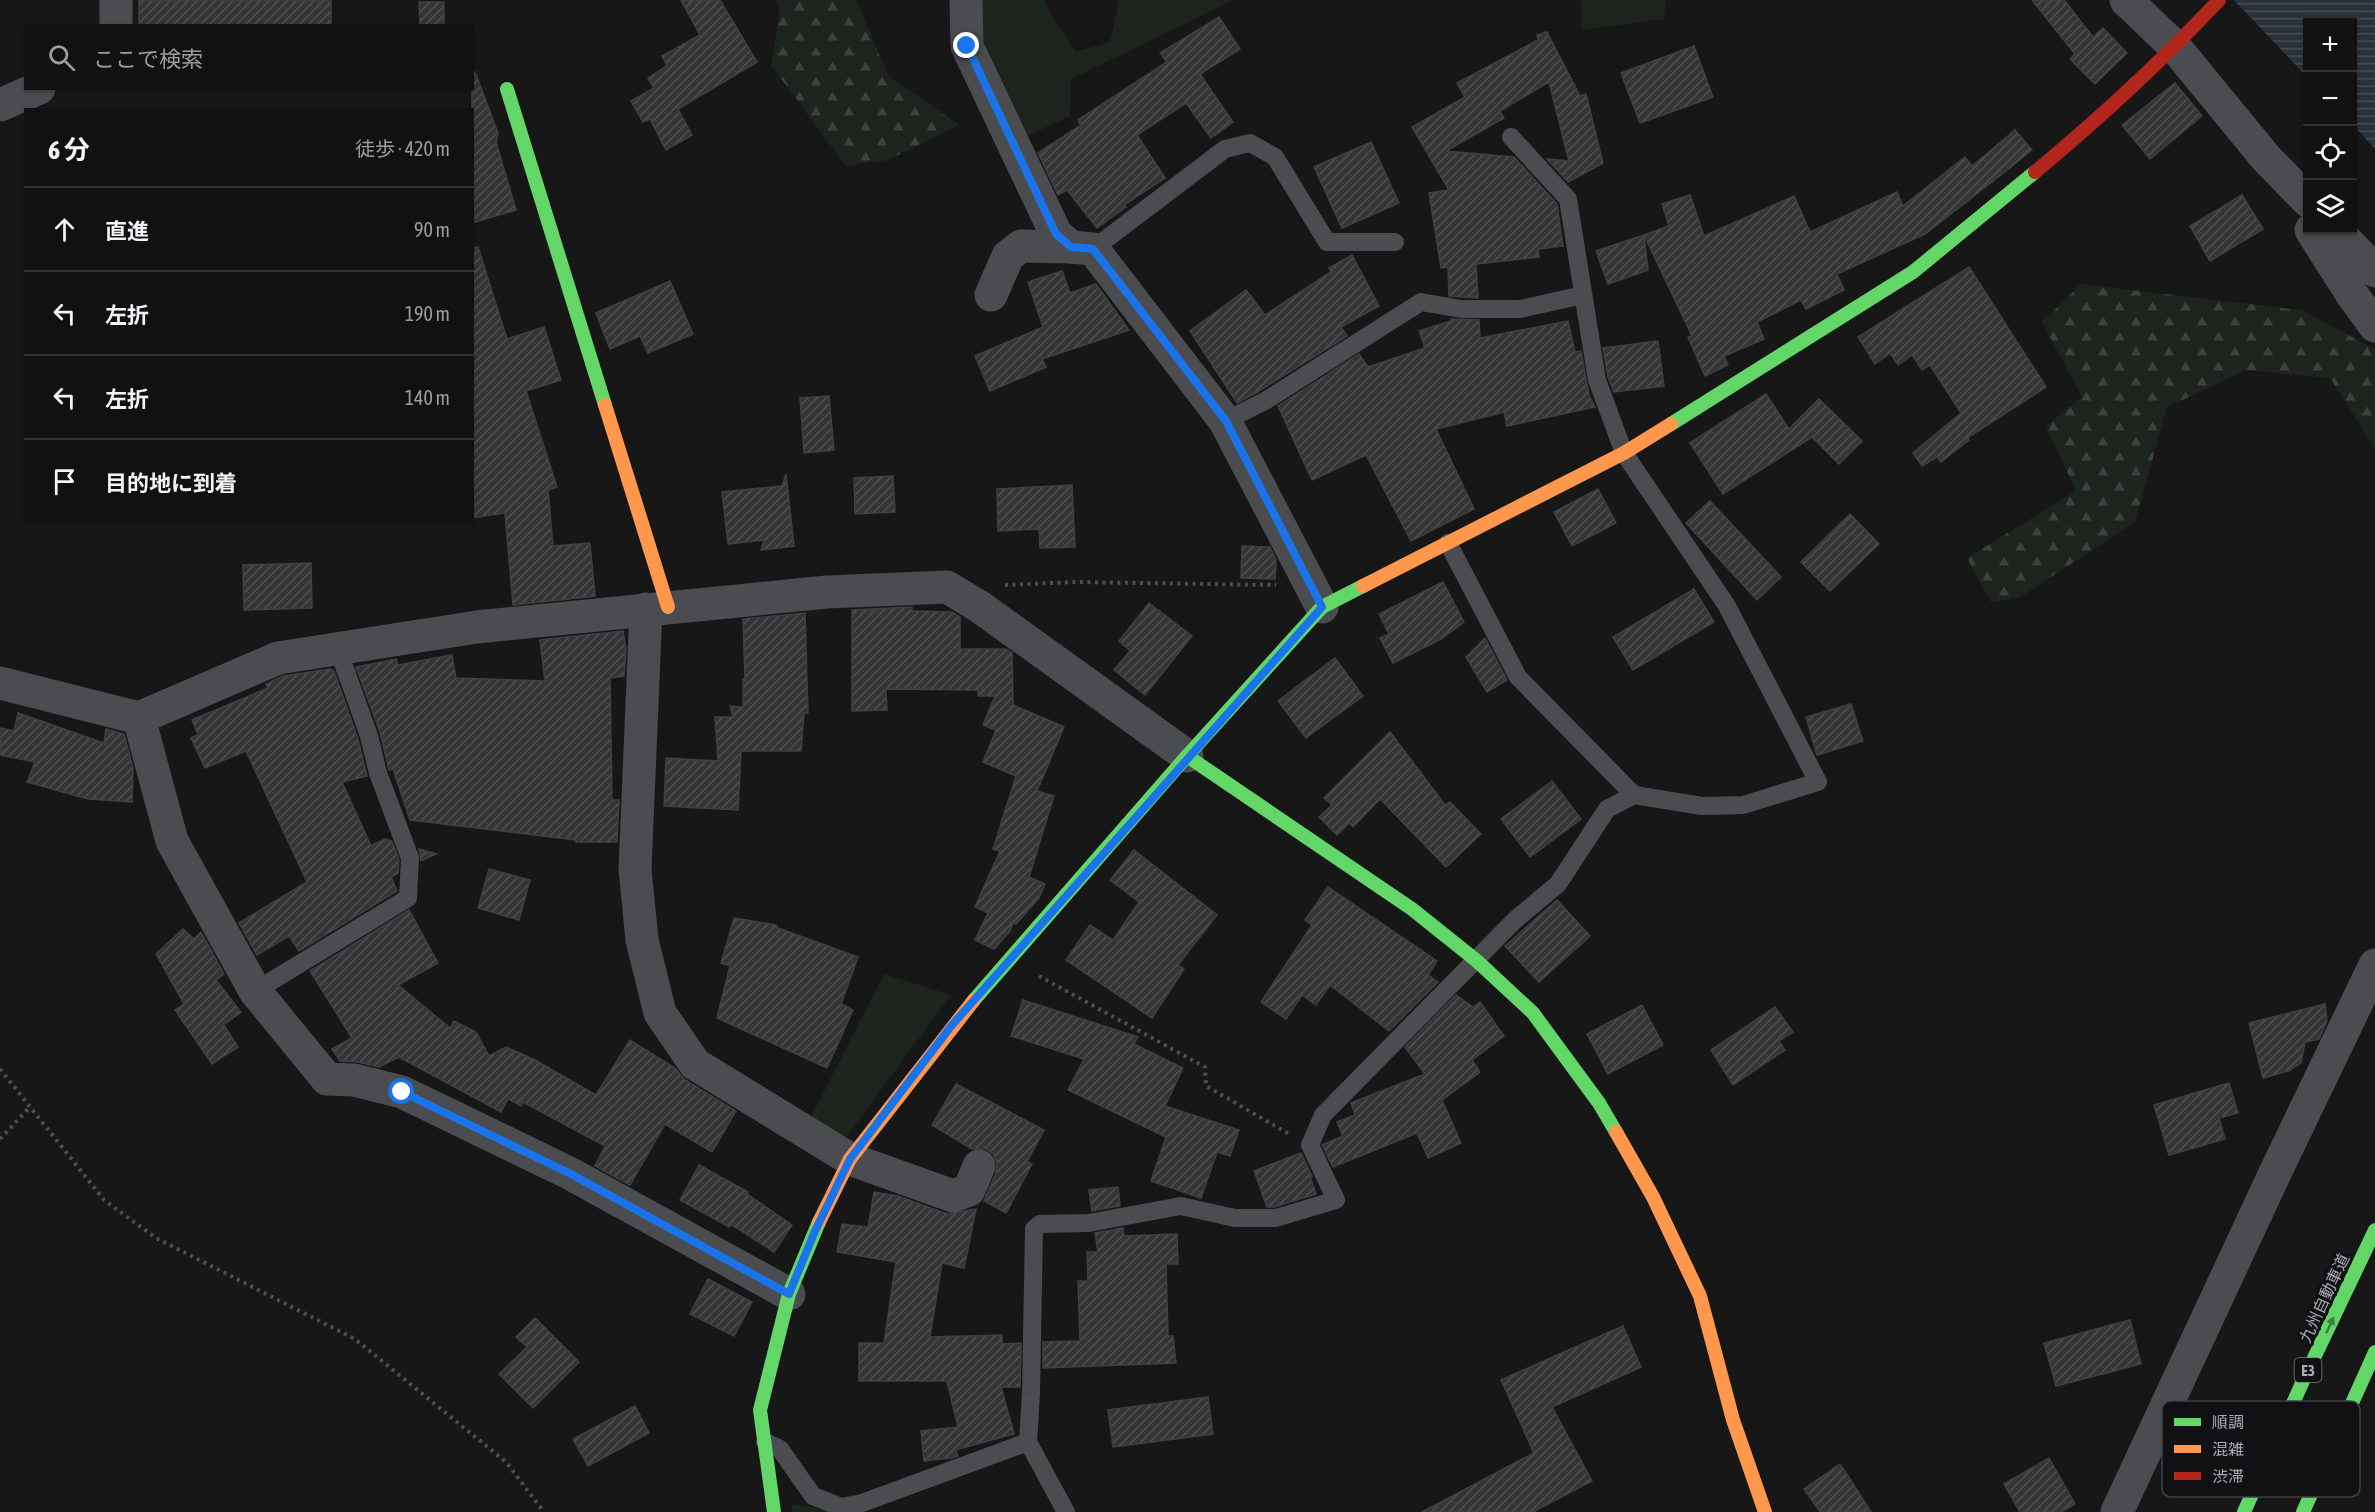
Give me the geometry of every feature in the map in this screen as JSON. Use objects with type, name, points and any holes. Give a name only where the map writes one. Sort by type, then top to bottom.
[{"type":"main road","points":[[774,1512],[760,1410],[789,1294],[815,1231],[850,1159],[952,1025],[1187,756],[1315,596],[1448,543],[1624,453],[1913,272],[2071,142],[2175,47],[2219,0]]},
{"type":"main road","points":[[507,89],[657,608]]},
{"type":"main road","points":[[1187,756],[1412,909],[1477,961],[1533,1013],[1599,1103],[1653,1197],[1700,1296],[1733,1420],[1765,1512]]},
{"type":"main road","name":"九州自動車道","points":[[2294,1401],[2375,1230]]},
{"type":"main road","points":[[2353,1401],[2375,1352]]},
{"type":"main road","name":"九州自動車道","points":[[2244,1512],[2251,1497]]},
{"type":"main road","points":[[2303,1512],[2310,1497]]},
{"type":"street","points":[[116,0],[116,24]]},
{"type":"street","points":[[966,0],[967,46],[1056,234],[1082,248],[1226,421],[1315,596]]},
{"type":"street","points":[[2126,0],[2175,47],[2266,158],[2303,197]]},
{"type":"street","points":[[0,105],[34,90]]},
{"type":"street","points":[[2266,158],[2303,218]]},
{"type":"street","points":[[2314,234],[2375,326]]},
{"type":"street","points":[[2340,234],[2375,271]]},
{"type":"street","points":[[992,295],[1008,256],[1021,246],[1082,248]]},
{"type":"street","points":[[0,683],[139,718],[278,658],[477,627],[827,592],[947,587],[980,607],[1187,756]]},
{"type":"street","points":[[657,608],[635,868],[642,940],[660,1013],[695,1064],[850,1159],[953,1196],[969,1190],[979,1166]]},
{"type":"street","points":[[139,718],[172,841],[255,991],[327,1079],[354,1080],[402,1092],[571,1174],[789,1294]]},
{"type":"street","points":[[2169,1401],[2375,965]]},
{"type":"street","points":[[2117,1512],[2162,1415]]},
{"type":"lane","points":[[1066,1512],[1028,1442],[1034,1229],[1040,1224],[1088,1222],[1181,1206],[1235,1218],[1276,1218],[1336,1200],[1310,1145],[1323,1115],[1515,920],[1558,884],[1607,808],[1634,795],[1702,806],[1743,805],[1818,782],[1727,606],[1624,453],[1597,380],[1568,199],[1511,137]]},
{"type":"lane","points":[[1082,248],[1225,149],[1250,143],[1275,157],[1327,242],[1395,242]]},
{"type":"lane","points":[[1226,421],[1265,401],[1421,302],[1461,309],[1520,309],[1583,295]]},
{"type":"lane","points":[[1448,543],[1518,677],[1634,795]]},
{"type":"lane","points":[[255,991],[408,898],[410,858],[378,773],[369,736],[338,649]]},
{"type":"lane","points":[[765,1442],[780,1449],[813,1496],[842,1507],[862,1503],[1028,1442]]},
{"type":"path","points":[[947,587],[1075,582],[1315,596]]},
{"type":"path","points":[[1009,960],[1205,1067],[1206,1086],[1310,1145]]},
{"type":"path","points":[[0,1069],[104,1200],[156,1238],[355,1339],[506,1462],[544,1512]]},
{"type":"path","points":[[0,1139],[31,1106]]},
{"type":"green space","points":[[776,0],[856,0],[889,77],[960,125],[888,160],[846,166],[771,65],[780,9]]},
{"type":"green space","points":[[983,0],[1043,0],[1075,52],[1110,42],[1119,0],[1234,0],[1071,79],[1070,116],[1025,137],[980,34]]},
{"type":"green space","points":[[1581,0],[1666,0],[1664,19],[1582,30]]},
{"type":"green space","points":[[2081,284],[2301,310],[2375,349],[2375,448],[2330,378],[2247,370],[2167,407],[2135,522],[2019,598],[1991,602],[1967,558],[2076,491],[2046,426],[2082,397],[2042,322]]},
{"type":"green space","points":[[884,974],[951,995],[843,1141],[809,1121]]},
{"type":"green space","points":[[791,1504],[835,1511],[837,1512],[792,1512]]},
{"type":"shaded area","points":[[2234,0],[2375,0],[2375,149],[2357,129],[2357,18],[2303,18],[2303,73]]},
{"type":"building","points":[[139,0],[331,0],[331,24],[139,24]]},
{"type":"building","points":[[681,0],[720,0],[757,62],[678,109],[692,135],[666,150],[650,119],[643,122],[631,101],[654,88],[648,78],[667,66],[662,56],[700,35]]},
{"type":"building","points":[[2032,0],[2064,0],[2093,37],[2103,28],[2127,53],[2095,84],[2070,59],[2075,54]]},
{"type":"building","points":[[419,2],[444,2],[444,24],[420,24]]},
{"type":"building","points":[[1219,17],[1240,49],[1200,74],[1233,122],[1211,138],[1186,103],[1137,135],[1165,178],[1124,205],[1126,207],[1097,228],[1067,190],[1058,195],[1038,153],[1081,125],[1078,120],[1167,62],[1160,53]]},
{"type":"building","points":[[1547,32],[1580,96],[1586,94],[1603,163],[1568,182],[1547,159],[1569,161],[1549,82],[1500,111],[1504,118],[1446,151],[1514,157],[1557,204],[1563,246],[1538,249],[1539,257],[1476,264],[1478,298],[1449,296],[1448,267],[1441,268],[1429,193],[1449,190],[1412,127],[1465,97],[1457,83],[1538,40],[1537,35]]},
{"type":"building","points":[[1694,46],[1713,97],[1640,123],[1621,73]]},
{"type":"building","points":[[474,72],[498,133],[496,142],[516,210],[474,222],[472,90],[474,90]]},
{"type":"building","points":[[2175,83],[2202,116],[2150,159],[2122,125]]},
{"type":"building","points":[[2015,130],[2032,150],[2011,167],[1925,234],[1837,274],[1844,290],[1806,309],[1801,300],[1757,322],[1764,339],[1724,356],[1728,365],[1705,376],[1688,337],[1692,336],[1644,235],[1669,226],[1662,204],[1690,195],[1704,236],[1794,196],[1810,232],[1897,192],[1903,206],[1965,157],[1972,166]]},
{"type":"building","points":[[1371,142],[1399,203],[1342,228],[1314,167]]},
{"type":"building","points":[[2242,195],[2263,229],[2210,261],[2190,226]]},
{"type":"building","points":[[1644,235],[1648,270],[1608,284],[1596,251]]},
{"type":"building","points":[[478,247],[507,339],[544,327],[561,380],[526,391],[557,487],[548,490],[553,546],[590,543],[595,596],[513,605],[505,513],[474,518],[474,248]]},
{"type":"building","points":[[1352,255],[1379,306],[1341,327],[1347,336],[1237,403],[1190,331],[1246,290],[1265,315],[1331,272],[1329,268]]},
{"type":"building","points":[[1969,267],[2046,387],[1967,438],[1969,440],[1941,462],[1937,457],[1922,466],[1913,453],[1961,413],[1930,365],[1922,370],[1912,355],[1898,365],[1890,353],[1875,364],[1858,337]]},
{"type":"building","points":[[1062,271],[1070,293],[1096,284],[1129,330],[1042,359],[1046,367],[990,391],[975,356],[1043,327],[1028,282]]},
{"type":"building","points":[[670,281],[693,334],[648,353],[640,336],[610,349],[596,313]]},
{"type":"building","points":[[1451,319],[1479,320],[1480,338],[1568,321],[1575,352],[1581,351],[1589,395],[1595,407],[1507,426],[1504,412],[1436,429],[1474,509],[1411,541],[1366,455],[1312,480],[1278,406],[1359,354],[1368,367],[1425,348],[1419,331],[1451,321]]},
{"type":"building","points":[[1658,341],[1664,386],[1614,392],[1608,377],[1603,348]]},
{"type":"building","points":[[1766,394],[1789,429],[1819,399],[1862,441],[1839,464],[1812,437],[1723,494],[1690,443]]},
{"type":"building","points":[[829,396],[834,450],[804,453],[800,398]]},
{"type":"building","points":[[786,474],[794,546],[761,550],[764,540],[728,544],[722,492],[782,486]]},
{"type":"building","points":[[893,476],[895,512],[855,514],[854,478]]},
{"type":"building","points":[[1072,485],[1075,547],[1040,548],[1039,529],[998,531],[997,489]]},
{"type":"building","points":[[1598,489],[1616,523],[1572,546],[1554,512]]},
{"type":"building","points":[[1710,501],[1781,577],[1757,600],[1686,523]]},
{"type":"building","points":[[1850,514],[1879,544],[1830,591],[1801,562]]},
{"type":"building","points":[[1242,546],[1270,547],[1276,560],[1275,579],[1241,578]]},
{"type":"building","points":[[311,563],[312,608],[244,610],[243,565]]},
{"type":"building","points":[[1443,582],[1464,622],[1441,639],[1393,663],[1380,638],[1389,634],[1379,614]]},
{"type":"building","points":[[1694,589],[1714,622],[1633,670],[1613,637]]},
{"type":"building","points":[[1149,603],[1192,636],[1145,695],[1114,670],[1130,651],[1119,641]]},
{"type":"building","points":[[912,607],[912,611],[952,612],[960,617],[960,649],[1006,649],[1012,653],[1013,705],[1064,727],[1037,791],[1054,796],[1029,877],[1045,884],[1039,898],[1016,924],[1013,923],[1010,931],[994,949],[975,940],[988,913],[975,907],[1000,851],[993,849],[1016,776],[983,762],[996,730],[983,725],[995,696],[978,696],[978,690],[886,689],[887,710],[852,711],[852,610]]},
{"type":"building","points":[[805,613],[808,713],[804,713],[801,751],[741,751],[738,810],[664,806],[666,758],[718,761],[715,717],[733,717],[730,706],[743,707],[743,679],[745,679],[743,619]]},
{"type":"building","points":[[623,631],[626,649],[624,676],[610,678],[612,800],[619,800],[617,842],[576,842],[576,840],[410,820],[393,769],[389,770],[380,732],[356,667],[396,659],[398,665],[452,655],[456,678],[545,681],[540,640]]},
{"type":"building","points":[[1485,638],[1507,680],[1487,692],[1466,657]]},
{"type":"building","points":[[1335,658],[1363,696],[1306,738],[1278,701]]},
{"type":"building","points":[[330,669],[334,671],[358,739],[367,776],[342,782],[371,846],[385,839],[392,841],[399,860],[398,873],[391,877],[397,891],[299,951],[289,936],[257,955],[239,923],[307,882],[246,751],[205,768],[191,738],[198,735],[192,720],[268,688],[266,684],[283,676]]},
{"type":"building","points":[[1851,704],[1863,741],[1817,755],[1806,717]]},
{"type":"building","points":[[18,713],[104,743],[106,729],[124,734],[133,768],[132,802],[88,799],[27,782],[35,762],[0,755],[0,728],[14,731]]},
{"type":"building","points":[[1390,732],[1445,805],[1450,802],[1481,834],[1446,867],[1380,799],[1353,827],[1349,823],[1337,835],[1319,817],[1332,805],[1324,798]]},
{"type":"building","points":[[1552,781],[1581,819],[1530,857],[1501,819]]},
{"type":"building","points":[[419,849],[436,854],[421,861]]},
{"type":"building","points":[[1134,850],[1217,915],[1178,965],[1184,969],[1152,1018],[1066,960],[1090,925],[1113,940],[1139,902],[1110,880]]},
{"type":"building","points":[[489,869],[530,880],[519,920],[478,908]]},
{"type":"building","points":[[1328,887],[1437,961],[1428,975],[1438,982],[1389,1031],[1330,985],[1316,1005],[1302,995],[1286,1019],[1261,1002],[1312,925],[1305,920]]},
{"type":"building","points":[[1557,900],[1590,936],[1539,982],[1505,946]]},
{"type":"building","points":[[409,910],[438,963],[398,985],[450,1028],[454,1021],[476,1032],[489,1056],[506,1047],[535,1060],[596,1095],[630,1040],[675,1068],[685,1080],[736,1111],[712,1152],[665,1124],[630,1185],[595,1166],[605,1146],[523,1102],[521,1106],[508,1099],[501,1112],[399,1057],[379,1067],[340,1061],[332,1049],[352,1038],[310,971]]},
{"type":"building","points":[[734,918],[776,925],[778,928],[858,957],[841,1004],[853,1010],[827,1068],[717,1018],[730,966],[721,963]]},
{"type":"building","points":[[183,929],[194,939],[201,932],[224,974],[216,980],[241,1012],[224,1025],[238,1047],[212,1064],[175,1010],[184,1004],[156,954]]},
{"type":"building","points":[[1456,995],[1473,1007],[1480,1002],[1504,1036],[1472,1060],[1480,1072],[1442,1100],[1461,1143],[1428,1158],[1417,1133],[1333,1167],[1322,1145],[1343,1136],[1337,1122],[1355,1115],[1351,1103],[1425,1074],[1405,1047]]},
{"type":"building","points":[[1023,1000],[1138,1037],[1134,1044],[1183,1068],[1165,1106],[1239,1130],[1230,1156],[1217,1152],[1201,1198],[1151,1181],[1166,1137],[1068,1090],[1084,1059],[1011,1036]]},
{"type":"building","points":[[2325,1004],[2327,1021],[2319,1039],[2305,1042],[2301,1063],[2288,1071],[2263,1078],[2249,1023]]},
{"type":"building","points":[[1642,1005],[1663,1045],[1608,1074],[1587,1034]]},
{"type":"building","points":[[1775,1007],[1793,1032],[1779,1041],[1785,1050],[1733,1085],[1711,1050]]},
{"type":"building","points":[[2229,1083],[2238,1113],[2219,1118],[2225,1139],[2169,1155],[2154,1105]]},
{"type":"building","points":[[956,1084],[1044,1130],[1027,1162],[1032,1164],[1006,1213],[984,1201],[996,1173],[997,1163],[993,1154],[986,1149],[972,1149],[932,1125]]},
{"type":"building","points":[[1301,1153],[1312,1176],[1310,1176],[1316,1194],[1267,1207],[1254,1171]]},
{"type":"building","points":[[699,1165],[748,1192],[747,1194],[792,1225],[774,1252],[731,1224],[729,1227],[680,1200]]},
{"type":"building","points":[[1118,1187],[1120,1206],[1092,1211],[1089,1190]]},
{"type":"building","points":[[874,1192],[898,1196],[947,1214],[976,1209],[964,1268],[942,1263],[930,1337],[1002,1335],[1002,1344],[1021,1343],[1020,1387],[1001,1387],[1014,1434],[955,1450],[958,1456],[924,1461],[921,1431],[958,1427],[947,1381],[859,1381],[859,1343],[884,1343],[896,1262],[837,1252],[842,1224],[868,1227]]},
{"type":"building","points":[[1123,1228],[1124,1236],[1177,1234],[1178,1264],[1166,1264],[1168,1336],[1173,1336],[1176,1363],[1043,1368],[1043,1342],[1080,1341],[1078,1281],[1088,1281],[1087,1252],[1098,1252],[1095,1233]]},
{"type":"building","points":[[708,1279],[752,1302],[734,1336],[690,1314]]},
{"type":"building","points":[[535,1318],[579,1362],[533,1408],[499,1374],[527,1347],[516,1337]]},
{"type":"building","points":[[2130,1320],[2141,1364],[2056,1386],[2044,1343]]},
{"type":"building","points":[[1623,1326],[1641,1367],[1552,1407],[1592,1481],[1533,1512],[1422,1512],[1534,1453],[1501,1380]]},
{"type":"building","points":[[1208,1397],[1213,1434],[1113,1447],[1108,1410]]},
{"type":"building","points":[[635,1406],[649,1433],[588,1466],[573,1439]]},
{"type":"building","points":[[2049,1458],[2075,1504],[2061,1512],[2020,1512],[2004,1484]]},
{"type":"building","points":[[1840,1464],[1871,1512],[1820,1512],[1804,1489]]},
{"type":"traffic: fast","points":[[507,89],[605,405]]},
{"type":"traffic: fast","points":[[1671,424],[1913,272],[2035,172]]},
{"type":"traffic: fast","points":[[974,1000],[1187,756],[1322,607],[1363,586]]},
{"type":"traffic: fast","points":[[1187,756],[1412,909],[1477,961],[1533,1013],[1599,1103],[1616,1132]]},
{"type":"traffic: fast","points":[[774,1512],[760,1410],[789,1294],[819,1222]]},
{"type":"traffic: fast","points":[[2294,1401],[2375,1230]]},
{"type":"traffic: fast","points":[[2353,1401],[2375,1352]]},
{"type":"traffic: fast","points":[[2244,1512],[2251,1497]]},
{"type":"traffic: fast","points":[[2303,1512],[2310,1497]]},
{"type":"traffic: slow","points":[[605,405],[668,607]]},
{"type":"traffic: slow","points":[[1363,586],[1624,453],[1671,424]]},
{"type":"traffic: slow","points":[[819,1222],[850,1159],[974,1000]]},
{"type":"traffic: slow","points":[[1616,1132],[1653,1197],[1700,1296],[1733,1420],[1765,1512]]},
{"type":"traffic: jam","points":[[2035,172],[2130,89],[2219,0]]},
{"type":"route","points":[[402,1092],[571,1174],[789,1294],[815,1231],[850,1159],[952,1025],[1187,756],[1322,607],[1226,421],[1093,249],[1071,247],[1056,234],[967,46]]}]
